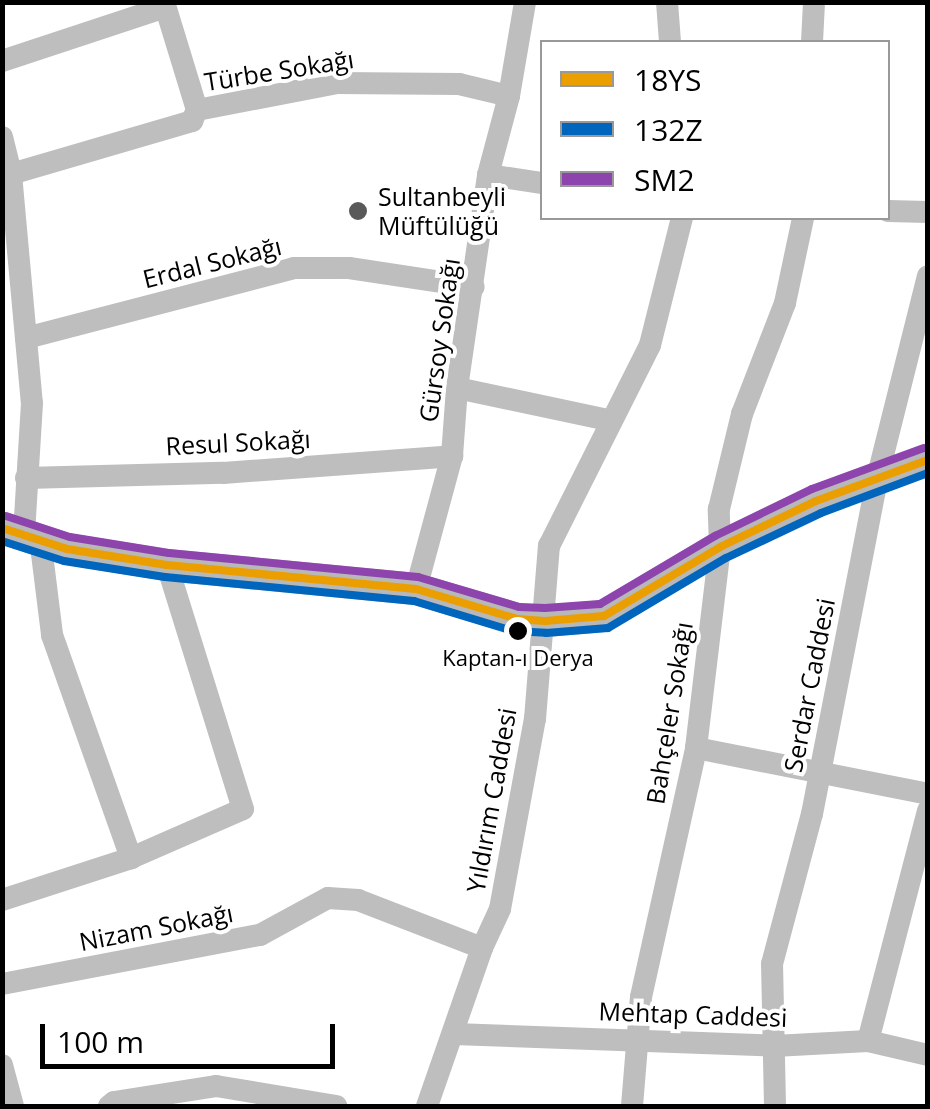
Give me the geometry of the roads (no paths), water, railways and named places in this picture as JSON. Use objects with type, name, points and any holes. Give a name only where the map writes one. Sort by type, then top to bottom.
[{"type":"street","name":"Gürsoy Sokağı","points":[[416,590],[452,456],[456,388],[488,175],[508,96],[524,2]]},
{"type":"street","points":[[667,2],[670,40]]},
{"type":"street","points":[[812,40],[814,2]]},
{"type":"street","points":[[2,61],[164,5],[197,110]]},
{"type":"street","name":"Türbe Sokağı","points":[[11,174],[192,121],[197,110],[337,84],[459,84],[508,96]]},
{"type":"street","points":[[2,137],[11,174],[32,403],[22,532],[52,635],[131,858]]},
{"type":"street","points":[[488,175],[540,183]]},
{"type":"street","points":[[890,211],[928,212]]},
{"type":"street","name":"Yıldırım Caddesi","points":[[428,1106],[482,948],[500,910],[535,719],[549,546],[650,345],[681,220]]},
{"type":"street","name":"Bahçeler Sokağı","points":[[632,1106],[641,997],[696,748],[720,547],[720,510],[742,414],[785,302],[803,220]]},
{"type":"street","name":"Erdal Sokağı","points":[[26,338],[294,268],[348,268],[474,287]]},
{"type":"street","name":"Serdar Caddesi","points":[[775,1106],[772,964],[819,776],[877,478],[928,276]]},
{"type":"street","points":[[456,388],[612,421]]},
{"type":"street","name":"Resul Sokağı","points":[[26,478],[222,473],[452,456]]},
{"type":"street","points":[[22,532],[67,549],[167,565],[416,590],[517,619],[604,616],[720,547],[816,501],[928,460]]},
{"type":"street","points":[[2,900],[131,858],[243,809],[167,565]]},
{"type":"street","points":[[696,748],[819,776],[928,794]]},
{"type":"street","points":[[868,1041],[920,887],[928,810]]},
{"type":"street","name":"Nizam Sokağı","points":[[2,984],[260,936],[328,898],[358,900],[482,948]]},
{"type":"street","name":"Mehtap Caddesi","points":[[454,1034],[774,1046],[868,1041],[928,1055]]},
{"type":"street","points":[[2,1065],[14,1106]]},
{"type":"street","points":[[116,1104],[216,1086],[241,1098],[336,1106]]},
{"type":"place","name":"Sultanbeyli Müftülüğü","points":[[358,211]]},
{"type":"place","name":"Kaptan-ı Derya","points":[[518,631]]}]
